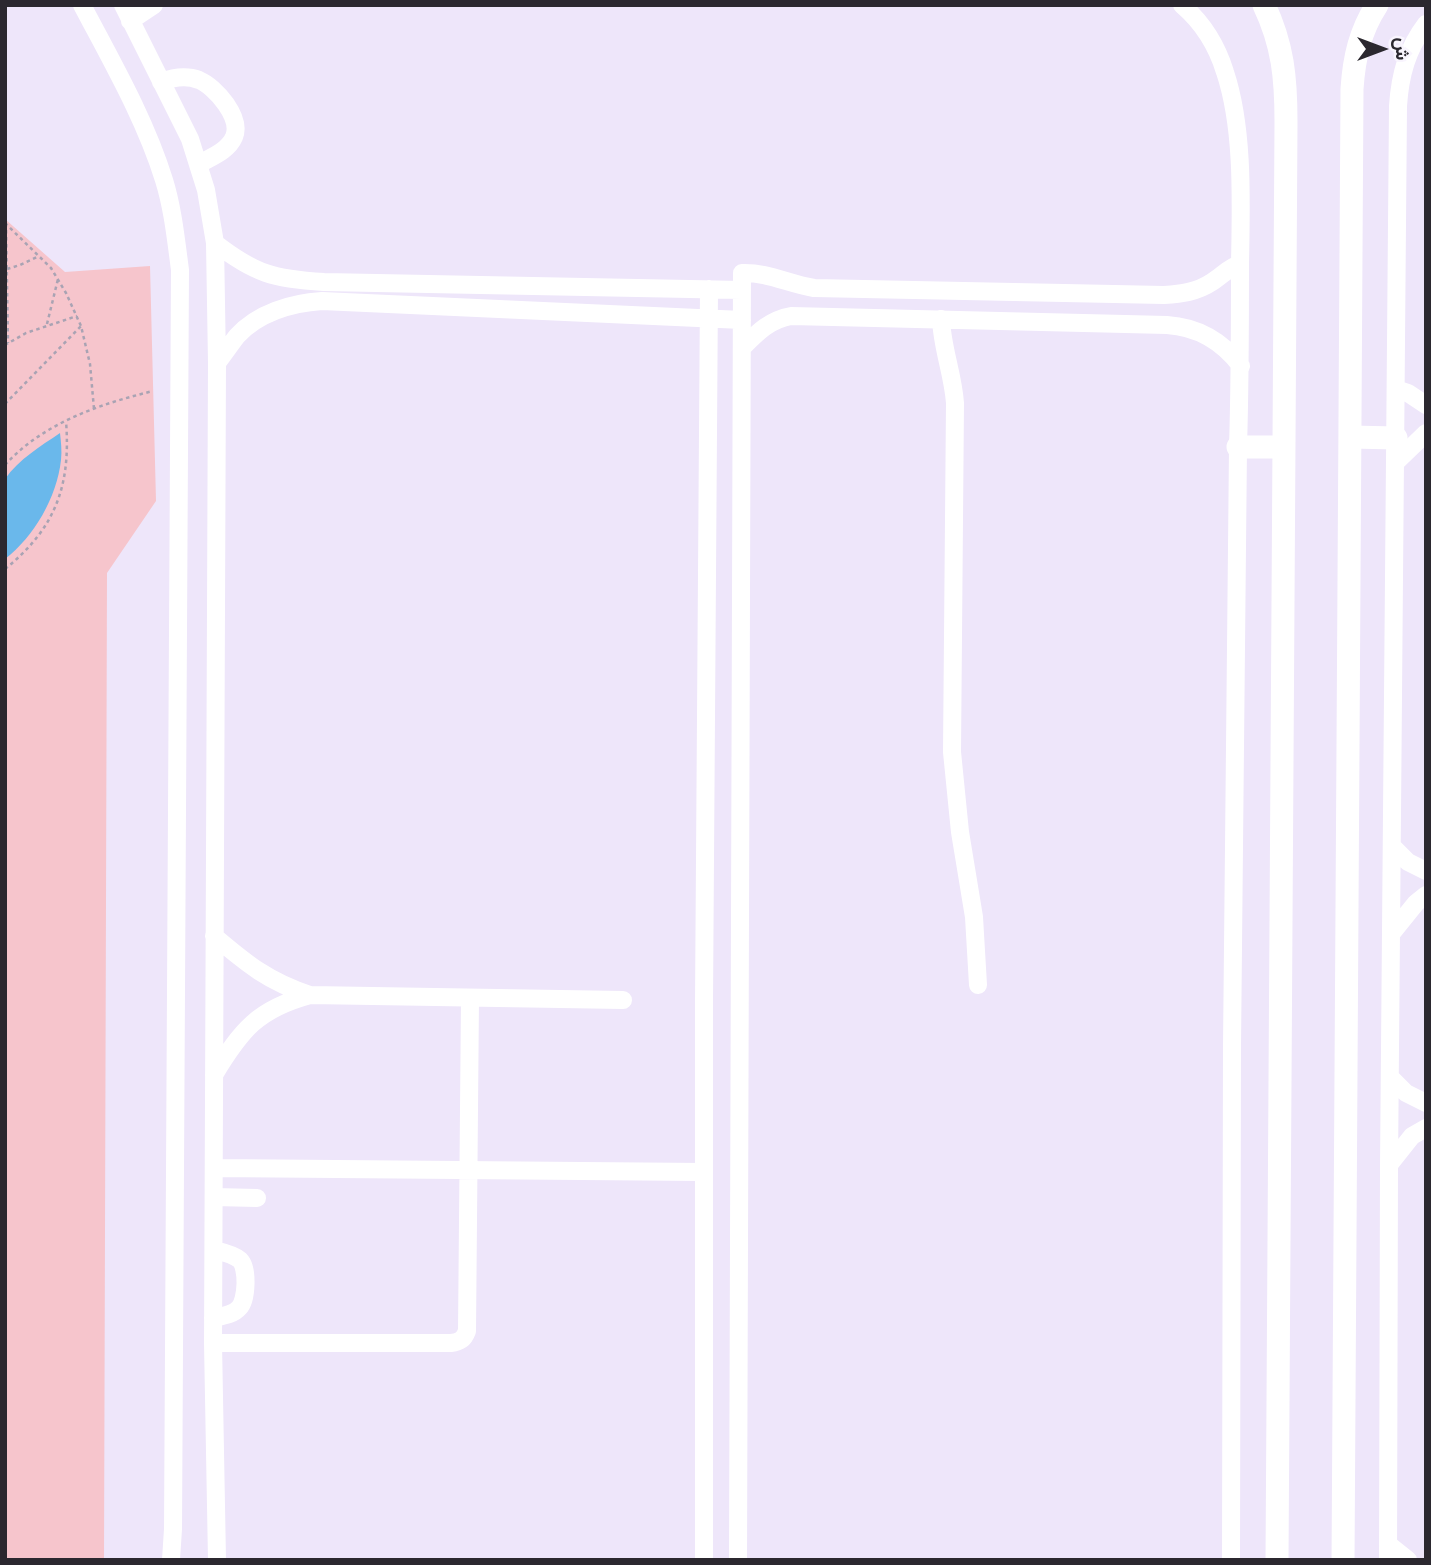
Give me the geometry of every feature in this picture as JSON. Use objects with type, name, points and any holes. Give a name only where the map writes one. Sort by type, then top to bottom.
[{"type":"main road","points":[[1264,5],[1278,39],[1285,78],[1277,1560]]},
{"type":"main road","points":[[1343,1560],[1353,78],[1358,46],[1377,5]]},
{"type":"main road","points":[[1351,437],[1396,438]]},
{"type":"main road","points":[[1238,447],[1284,447]]},
{"type":"street","points":[[82,5],[124,84],[164,181],[175,225],[180,270],[171,1560]]},
{"type":"street","points":[[155,5],[126,13],[190,139],[209,204],[215,243],[217,363],[213,1343],[217,1560]]},
{"type":"street","points":[[1182,5],[1198,21],[1215,46],[1226,74],[1236,130],[1240,181],[1241,366],[1233,1032],[1231,1560]]},
{"type":"street","points":[[1408,1560],[1388,1552],[1399,88],[1410,49],[1426,24]]},
{"type":"street","points":[[161,82],[180,77],[198,80],[214,90],[233,115],[236,126],[231,143],[199,164]]},
{"type":"street","points":[[215,243],[254,270],[271,276],[297,281],[337,283],[709,289],[765,275],[814,288],[1164,295],[1199,289],[1240,264]]},
{"type":"street","points":[[738,1560],[742,282]]},
{"type":"street","points":[[704,1560],[709,289]]},
{"type":"street","points":[[217,363],[238,335],[253,323],[286,306],[304,302],[742,320]]},
{"type":"street","points":[[742,348],[765,326],[791,316],[1180,326],[1214,340],[1241,366]]},
{"type":"street","points":[[942,319],[955,402],[952,752],[960,832],[974,917],[978,985]]},
{"type":"street","points":[[1396,389],[1408,393],[1426,405]]},
{"type":"street","points":[[1396,462],[1426,433]]},
{"type":"street","points":[[1392,846],[1408,862],[1426,871]]},
{"type":"street","points":[[1391,934],[1416,902],[1426,895]]},
{"type":"street","points":[[214,936],[263,975],[278,984],[310,995]]},
{"type":"street","points":[[214,1075],[237,1038],[255,1020],[286,1002],[310,995],[623,1000]]},
{"type":"street","points":[[213,1343],[451,1343],[461,1340],[467,1331],[470,998]]},
{"type":"street","points":[[1390,1077],[1406,1093],[1426,1103]]},
{"type":"street","points":[[1389,1165],[1412,1136],[1426,1128]]},
{"type":"street","points":[[214,1168],[704,1172]]},
{"type":"street","points":[[214,1197],[257,1198]]},
{"type":"street","points":[[213,1318],[232,1313],[241,1307],[245,1273],[237,1258],[214,1250]]},
{"type":"path","points":[[6,223],[51,268],[77,316],[90,364],[93,409]]},
{"type":"path","points":[[6,223],[7,344]]},
{"type":"path","points":[[7,269],[39,256]]},
{"type":"path","points":[[47,325],[58,279]]},
{"type":"path","points":[[7,344],[26,333],[77,316]]},
{"type":"path","points":[[5,404],[81,326]]},
{"type":"path","points":[[5,465],[35,439],[66,421],[117,400],[153,391]]},
{"type":"path","points":[[5,569],[22,555],[54,512],[66,469],[66,421]]},
{"type":"shaded area","points":[[5,219],[65,272],[150,266],[156,501],[107,573],[104,1560],[5,1560]]},
{"type":"water","points":[[60,433],[59,474],[49,502],[34,528],[5,559],[5,479],[24,459]]}]
